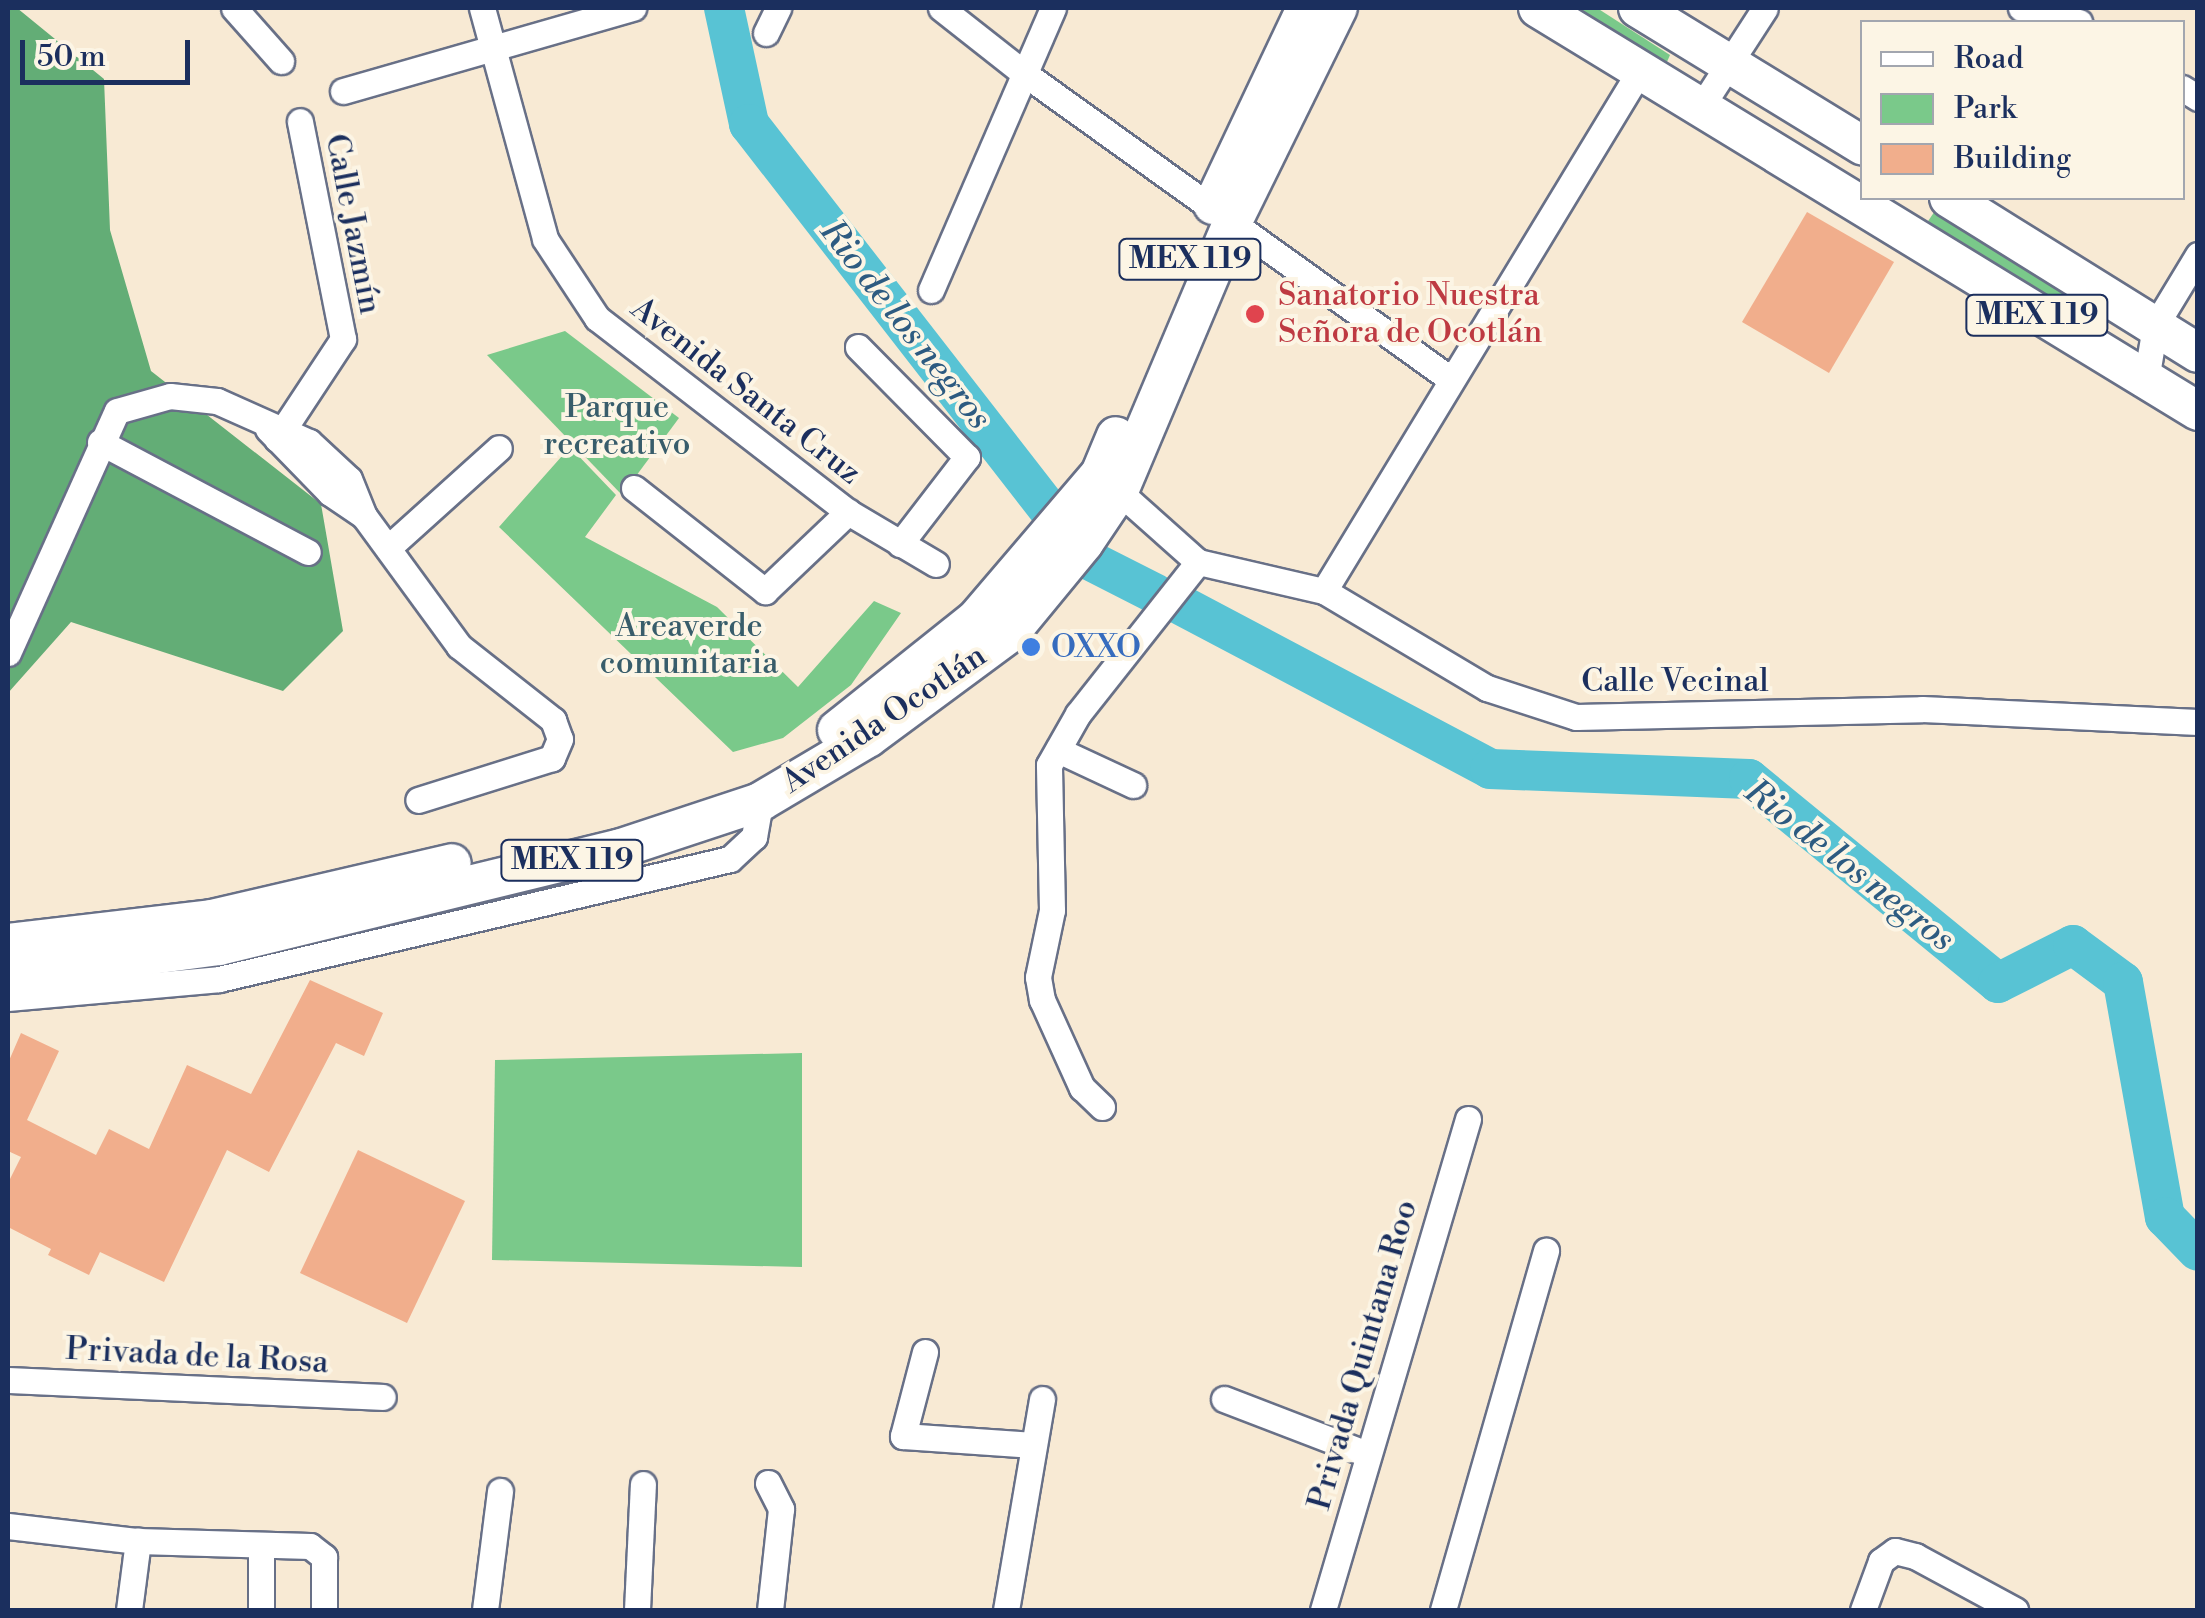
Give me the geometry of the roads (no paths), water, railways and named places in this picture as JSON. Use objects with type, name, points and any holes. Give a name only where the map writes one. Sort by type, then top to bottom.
[{"type":"main road","name":"Avenida Ocotlán","points":[[8,943],[231,915],[611,826],[766,772],[840,728],[1047,561],[1109,482],[1306,8]]},
{"type":"main road","name":"Avenida Ocotlán","points":[[1222,215],[1338,8]]},
{"type":"main road","name":"MEX 119","points":[[1538,8],[1699,110],[1860,196]]},
{"type":"main road","points":[[1638,8],[1860,143]]},
{"type":"main road","name":"MEX 119","points":[[1951,200],[2198,353]]},
{"type":"main road","name":"MEX 119","points":[[1882,208],[2198,411]]},
{"type":"main road","name":"Avenida Ocotlán","points":[[8,974],[219,946],[618,849],[760,802],[868,738],[1010,633],[1047,561]]},
{"type":"street","points":[[234,8],[281,60]]},
{"type":"street","name":"Avenida Santa Cruz","points":[[482,8],[545,239],[597,318],[848,512],[936,564]]},
{"type":"street","points":[[343,91],[633,8]]},
{"type":"street","points":[[766,33],[778,8]]},
{"type":"street","points":[[941,8],[1024,74],[1449,378]]},
{"type":"street","points":[[931,290],[1053,8]]},
{"type":"street","points":[[1699,110],[1765,8]]},
{"type":"street","points":[[2021,8],[2071,20]]},
{"type":"street","points":[[1324,592],[1449,378],[1638,72]]},
{"type":"street","name":"Calle Jazmín","points":[[274,431],[343,340],[300,121]]},
{"type":"street","points":[[2146,380],[2156,326],[2198,255]]},
{"type":"street","points":[[858,347],[967,457],[900,544]]},
{"type":"street","points":[[8,653],[117,411],[170,396],[217,401],[274,431],[330,477],[364,516],[459,646],[553,720],[560,739],[552,758],[418,800]]},
{"type":"street","points":[[100,442],[308,552]]},
{"type":"street","points":[[388,548],[500,448]]},
{"type":"street","name":"Calle Vecinal","points":[[1109,482],[1198,562],[1324,592],[1487,688],[1576,717],[1922,709],[2198,722]]},
{"type":"street","points":[[634,488],[765,591],[848,512]]},
{"type":"street","points":[[1102,1107],[1082,1088],[1058,1043],[1038,977],[1052,910],[1046,805],[1049,765],[1078,714],[1198,562]]},
{"type":"street","points":[[1058,750],[1134,786]]},
{"type":"street","points":[[8,998],[218,979],[730,858],[754,837],[760,802]]},
{"type":"street","name":"Privada Quintana Roo","points":[[1323,1610],[1468,1118]]},
{"type":"street","points":[[1443,1610],[1546,1250]]},
{"type":"street","points":[[925,1352],[903,1436],[1034,1445]]},
{"type":"street","name":"Privada de la Rosa","points":[[8,1380],[383,1397]]},
{"type":"street","points":[[1006,1610],[1042,1398]]},
{"type":"street","points":[[1224,1399],[1367,1454]]},
{"type":"street","points":[[768,1483],[781,1509],[770,1610]]},
{"type":"street","points":[[638,1610],[644,1484]]},
{"type":"street","points":[[485,1610],[500,1492]]},
{"type":"street","points":[[8,1526],[138,1541],[320,1550],[324,1610]]},
{"type":"street","points":[[129,1610],[138,1541]]},
{"type":"street","points":[[261,1546],[261,1610]]},
{"type":"street","points":[[1863,1610],[1882,1561],[1895,1551],[1915,1556],[2015,1610]]},
{"type":"waterway","name":"Rio de los negros","points":[[724,8],[749,124],[1087,559],[1156,594]]},
{"type":"waterway","name":"Rio de los negros","points":[[1179,604],[1490,769],[1749,779],[1998,983],[2073,945],[2123,982],[2165,1217],[2198,1251]]},
{"type":"place","name":"Sanatorio Nuestra Señora de Ocotlán","points":[[1255,314]]},
{"type":"place","name":"OXXO","points":[[1031,647]]},
{"type":"park label","name":"Parque recreativo","points":[[617,426]]},
{"type":"park label","name":"Areaverde comunitaria","points":[[689,646]]}]
